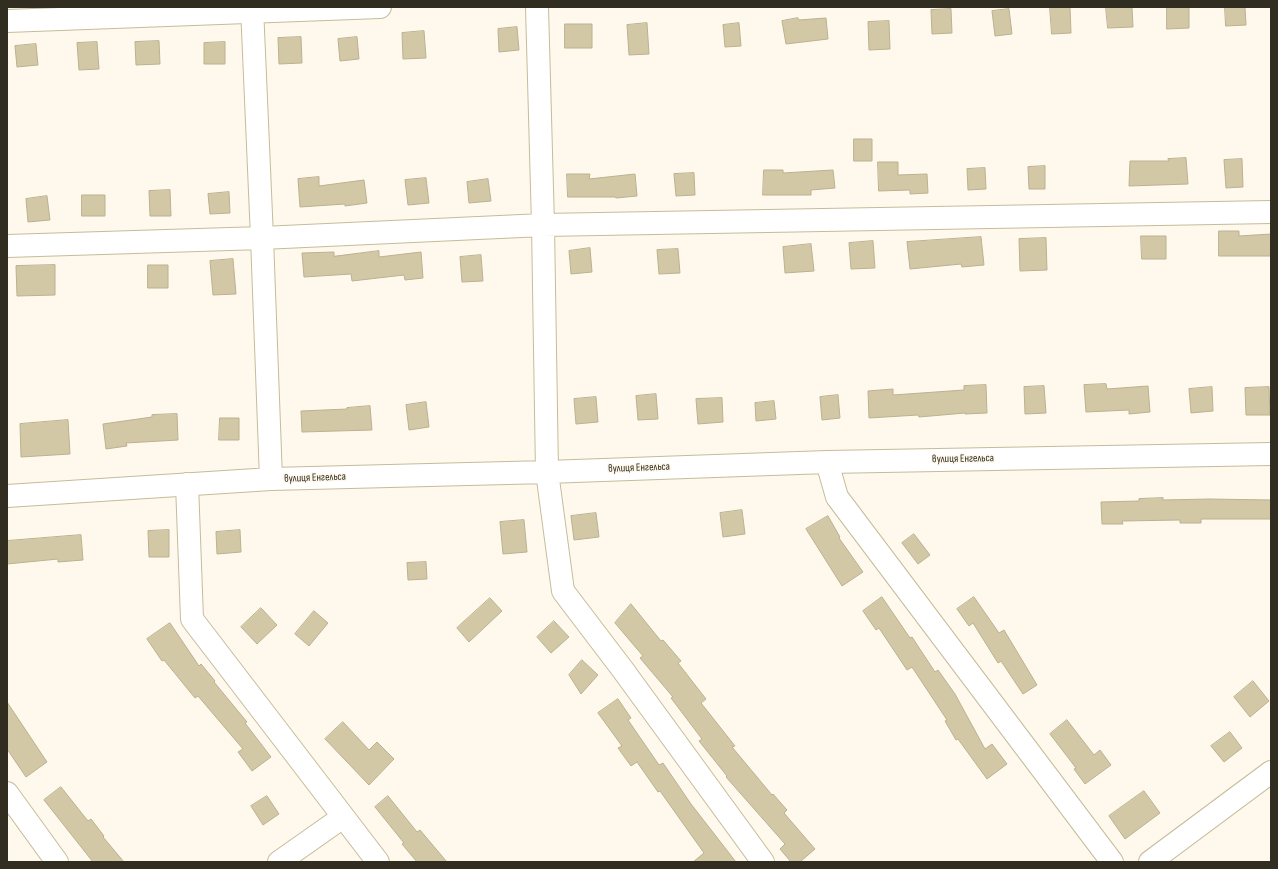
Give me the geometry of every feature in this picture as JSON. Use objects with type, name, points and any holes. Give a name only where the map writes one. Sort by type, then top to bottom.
[{"type":"street","points":[[7,21],[252,9],[380,7]]},
{"type":"street","points":[[537,7],[544,225],[548,472],[563,591],[623,670],[763,862]]},
{"type":"street","points":[[252,9],[271,479]]},
{"type":"street","points":[[7,246],[262,238],[544,225],[1271,212]]},
{"type":"street","name":"вулиця Енгельса","points":[[7,496],[271,479],[548,472],[827,462],[1271,454]]},
{"type":"street","points":[[827,462],[837,497],[1112,862]]},
{"type":"street","points":[[187,484],[192,619],[378,862]]},
{"type":"street","points":[[1150,862],[1271,772]]},
{"type":"street","points":[[7,793],[57,862]]},
{"type":"street","points":[[279,862],[343,817]]},
{"type":"building","points":[[1050,7],[1070,7],[1071,33],[1052,34]]},
{"type":"building","points":[[1106,7],[1132,7],[1133,27],[1108,28]]},
{"type":"building","points":[[1167,7],[1189,7],[1189,28],[1167,29]]},
{"type":"building","points":[[1225,7],[1245,7],[1246,25],[1226,26]]},
{"type":"building","points":[[951,9],[952,33],[932,34],[931,10]]},
{"type":"building","points":[[1009,9],[1012,34],[995,36],[992,11]]},
{"type":"building","points":[[798,18],[799,20],[826,18],[828,39],[786,44],[782,21]]},
{"type":"building","points":[[889,21],[890,49],[869,50],[868,22]]},
{"type":"building","points":[[647,23],[649,54],[629,55],[627,25]]},
{"type":"building","points":[[739,23],[741,46],[725,47],[723,25]]},
{"type":"building","points":[[565,24],[592,24],[592,48],[565,48]]},
{"type":"building","points":[[517,27],[519,50],[499,52],[498,29]]},
{"type":"building","points":[[424,31],[426,58],[403,59],[402,33]]},
{"type":"building","points":[[301,37],[302,63],[279,64],[278,38]]},
{"type":"building","points":[[357,37],[359,59],[340,61],[338,39]]},
{"type":"building","points":[[159,41],[160,64],[136,65],[135,42]]},
{"type":"building","points":[[97,42],[99,69],[79,70],[77,43]]},
{"type":"building","points":[[225,42],[225,64],[204,64],[204,43]]},
{"type":"building","points":[[36,44],[38,65],[17,67],[15,46]]},
{"type":"building","points":[[854,139],[872,139],[872,161],[854,161]]},
{"type":"building","points":[[1186,158],[1188,184],[1129,186],[1130,161],[1169,161],[1168,159]]},
{"type":"building","points":[[1242,159],[1243,187],[1226,188],[1224,160]]},
{"type":"building","points":[[878,162],[898,162],[898,175],[927,174],[928,193],[910,194],[910,190],[879,191]]},
{"type":"building","points":[[1045,166],[1045,189],[1029,189],[1028,167]]},
{"type":"building","points":[[985,168],[986,189],[968,190],[967,169]]},
{"type":"building","points":[[764,170],[783,170],[783,173],[833,170],[835,188],[811,190],[811,195],[763,195]]},
{"type":"building","points":[[694,173],[695,195],[676,196],[674,174]]},
{"type":"building","points":[[567,174],[590,174],[589,179],[635,174],[637,196],[616,198],[568,197]]},
{"type":"building","points":[[319,177],[319,186],[364,180],[367,203],[345,206],[345,204],[300,207],[298,179]]},
{"type":"building","points":[[426,178],[429,203],[408,205],[405,180]]},
{"type":"building","points":[[488,179],[491,201],[469,203],[467,182]]},
{"type":"building","points":[[170,190],[171,216],[150,216],[149,191]]},
{"type":"building","points":[[229,192],[230,213],[210,214],[208,194]]},
{"type":"building","points":[[82,195],[105,195],[105,216],[82,216]]},
{"type":"building","points":[[47,196],[50,220],[28,222],[26,199]]},
{"type":"building","points":[[1219,231],[1239,231],[1239,236],[1271,234],[1271,256],[1219,256]]},
{"type":"building","points":[[1141,236],[1166,236],[1166,259],[1142,259]]},
{"type":"building","points":[[981,237],[984,265],[962,267],[961,264],[910,269],[907,242]]},
{"type":"building","points":[[1046,238],[1047,270],[1020,271],[1019,239]]},
{"type":"building","points":[[873,241],[875,268],[851,269],[849,243]]},
{"type":"building","points":[[811,244],[814,271],[785,273],[783,247]]},
{"type":"building","points":[[590,248],[592,272],[571,274],[569,251]]},
{"type":"building","points":[[678,249],[680,273],[659,274],[657,250]]},
{"type":"building","points":[[379,251],[379,257],[421,252],[423,278],[405,280],[404,275],[352,281],[351,274],[304,277],[302,253],[334,252],[334,256]]},
{"type":"building","points":[[481,255],[483,281],[462,282],[460,257]]},
{"type":"building","points":[[233,259],[236,294],[213,295],[210,261]]},
{"type":"building","points":[[55,265],[55,295],[17,296],[16,266]]},
{"type":"building","points":[[148,265],[168,265],[168,288],[148,288]]},
{"type":"building","points":[[1106,384],[1107,389],[1148,386],[1150,412],[1129,414],[1129,410],[1086,412],[1084,385]]},
{"type":"building","points":[[986,385],[987,413],[869,418],[868,391],[893,389],[893,395],[964,390],[964,386]]},
{"type":"building","points":[[1044,386],[1046,413],[1025,414],[1024,387]]},
{"type":"building","points":[[1212,387],[1213,411],[1191,413],[1189,389]]},
{"type":"building","points":[[1269,387],[1270,415],[1246,415],[1245,388]]},
{"type":"building","points":[[656,394],[658,419],[638,420],[636,396]]},
{"type":"building","points":[[838,395],[840,418],[822,420],[820,397]]},
{"type":"building","points":[[596,397],[598,422],[576,424],[574,399]]},
{"type":"building","points":[[722,398],[723,422],[698,424],[696,399]]},
{"type":"building","points":[[774,401],[776,419],[756,421],[755,403]]},
{"type":"building","points":[[426,402],[429,427],[409,430],[406,405]]},
{"type":"building","points":[[370,406],[372,430],[302,432],[301,411],[347,409]]},
{"type":"building","points":[[177,414],[178,440],[126,443],[127,446],[106,449],[103,424],[152,417],[152,415]]},
{"type":"building","points":[[220,418],[239,418],[239,440],[219,440]]},
{"type":"building","points":[[68,420],[70,454],[21,457],[20,424]]},
{"type":"building","points":[[1163,498],[1163,500],[1271,500],[1271,519],[1201,519],[1201,523],[1180,523],[1180,520],[1122,521],[1123,524],[1102,524],[1101,502],[1139,501],[1139,499]]},
{"type":"building","points":[[742,510],[745,534],[723,537],[720,513]]},
{"type":"building","points":[[596,513],[599,537],[574,540],[571,516]]},
{"type":"building","points":[[828,516],[840,537],[839,538],[863,572],[842,586],[806,529]]},
{"type":"building","points":[[524,520],[527,552],[503,554],[500,522]]},
{"type":"building","points":[[169,530],[169,557],[149,557],[148,531]]},
{"type":"building","points":[[240,530],[241,552],[217,554],[216,532]]},
{"type":"building","points":[[914,534],[930,555],[918,564],[902,543]]},
{"type":"building","points":[[81,535],[83,560],[58,562],[58,559],[7,564],[7,541]]},
{"type":"building","points":[[426,562],[427,579],[408,580],[407,563]]},
{"type":"building","points":[[882,597],[910,638],[912,637],[935,672],[938,670],[955,694],[985,749],[992,744],[1007,764],[987,779],[958,739],[956,740],[945,721],[947,720],[912,667],[907,670],[879,628],[876,630],[863,611]]},
{"type":"building","points":[[974,597],[999,633],[1004,630],[1037,685],[1023,694],[1001,661],[998,663],[973,623],[969,626],[957,609]]},
{"type":"building","points":[[490,598],[502,611],[469,642],[457,628]]},
{"type":"building","points":[[631,604],[661,641],[663,640],[681,661],[678,663],[706,699],[701,703],[735,746],[732,747],[772,795],[773,794],[787,810],[784,813],[815,849],[800,862],[791,862],[780,849],[785,844],[726,777],[727,776],[699,741],[702,739],[671,698],[673,697],[640,658],[643,656],[615,623]]},
{"type":"building","points":[[261,608],[277,625],[257,644],[241,627]]},
{"type":"building","points":[[314,611],[328,623],[309,646],[295,634]]},
{"type":"building","points":[[554,621],[569,637],[551,653],[537,637]]},
{"type":"building","points":[[170,623],[199,666],[201,664],[215,681],[214,682],[247,722],[245,723],[271,757],[252,771],[238,752],[243,749],[198,696],[195,698],[164,660],[162,661],[147,639]]},
{"type":"building","points":[[582,660],[598,675],[581,694],[569,675]]},
{"type":"building","points":[[1253,681],[1269,701],[1250,717],[1234,697]]},
{"type":"building","points":[[618,699],[631,718],[628,720],[659,765],[663,763],[691,804],[736,862],[693,862],[704,853],[660,791],[658,792],[637,762],[631,766],[618,748],[622,746],[598,713]]},
{"type":"building","points":[[7,702],[47,762],[26,777],[7,749]]},
{"type":"building","points":[[1067,720],[1094,755],[1100,750],[1111,765],[1085,784],[1074,769],[1076,768],[1050,734]]},
{"type":"building","points":[[343,722],[369,750],[377,742],[394,759],[369,785],[325,739]]},
{"type":"building","points":[[1230,732],[1242,748],[1224,762],[1211,746]]},
{"type":"building","points":[[61,787],[88,821],[91,819],[104,836],[103,837],[124,862],[93,862],[44,800]]},
{"type":"building","points":[[1144,791],[1160,813],[1125,839],[1109,816]]},
{"type":"building","points":[[267,796],[279,814],[263,825],[251,806]]},
{"type":"building","points":[[388,796],[417,832],[420,830],[447,862],[417,862],[375,807]]}]
